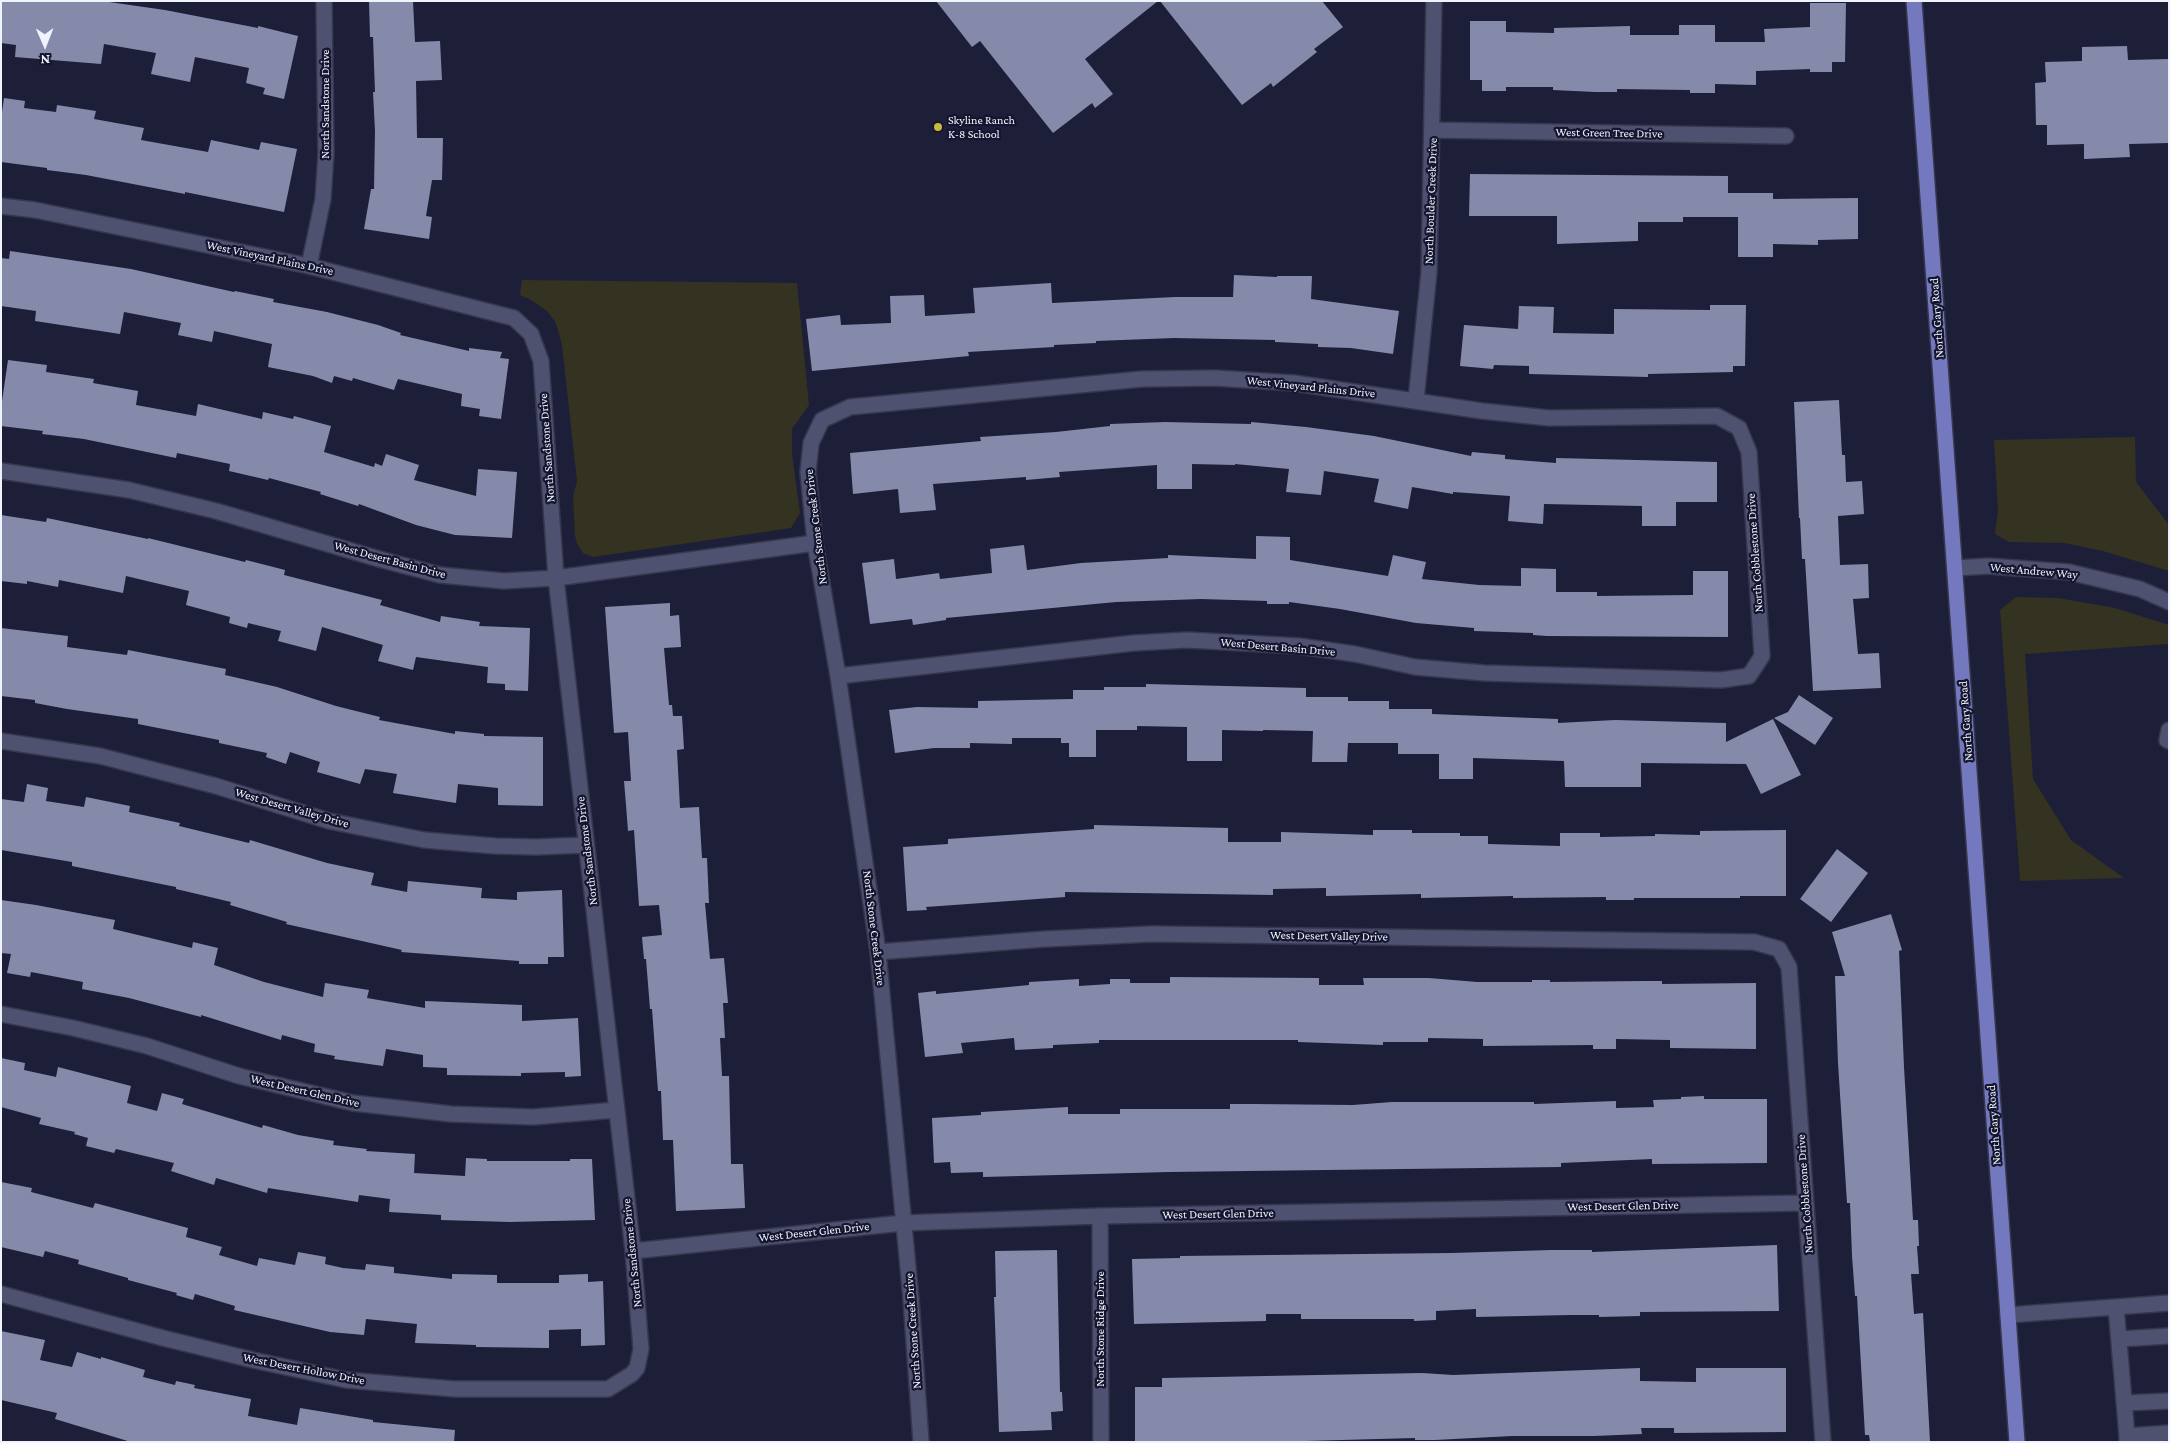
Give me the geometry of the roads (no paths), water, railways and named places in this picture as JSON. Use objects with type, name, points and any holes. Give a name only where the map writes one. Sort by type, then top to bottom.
[{"type":"main road","name":"North Gary Road","points":[[1914,1],[2017,1442]]},
{"type":"street","name":"North Sandstone Drive","points":[[309,266],[323,198],[326,154],[324,1]]},
{"type":"street","name":"North Boulder Creek Drive","points":[[1416,400],[1429,272],[1434,1]]},
{"type":"street","name":"West Green Tree Drive","points":[[1433,130],[1786,136]]},
{"type":"street","name":"West Vineyard Plains Drive","points":[[1,206],[35,210],[309,266],[514,318],[531,334]]},
{"type":"street","name":"North Sandstone Drive","points":[[531,334],[541,361],[556,578],[633,1251],[641,1349],[637,1368]]},
{"type":"street","name":"West Vineyard Plains Drive","points":[[822,420],[850,407],[1142,379],[1215,378],[1294,383],[1482,411],[1549,418],[1717,416],[1739,428]]},
{"type":"street","name":"North Stone Creek Drive","points":[[822,420],[810,443],[808,472],[815,543],[838,676],[878,952],[911,1299],[920,1442]]},
{"type":"street","name":"North Cobblestone Drive","points":[[1739,428],[1749,452],[1762,656],[1748,676]]},
{"type":"street","name":"West Desert Basin Drive","points":[[1,472],[129,490],[216,511],[379,559],[440,574],[504,581],[556,578],[815,543]]},
{"type":"street","name":"West Andrew Way","points":[[1955,568],[1989,566],[2069,572],[2140,589],[2169,602]]},
{"type":"street","name":"West Desert Basin Drive","points":[[838,676],[1134,643],[1188,640],[1300,646],[1355,654],[1414,667],[1484,673],[1721,680],[1748,676]]},
{"type":"street","name":"West Desert Valley Drive","points":[[1,741],[100,756],[216,786],[329,821],[424,840],[494,846],[586,845]]},
{"type":"street","name":"West Desert Valley Drive","points":[[878,952],[1045,939],[1152,934],[1754,942],[1779,948]]},
{"type":"street","name":"North Cobblestone Drive","points":[[1779,948],[1789,967],[1822,1442]]},
{"type":"street","name":"West Desert Glen Drive","points":[[1,1014],[73,1028],[138,1044],[239,1076],[353,1103],[451,1114],[533,1117],[616,1110]]},
{"type":"street","name":"West Desert Glen Drive","points":[[633,1251],[903,1223],[1100,1216],[1805,1203]]},
{"type":"street","name":"North Stone Ridge Drive","points":[[1100,1216],[1101,1442]]},
{"type":"street","name":"West Desert Hollow Drive","points":[[1,1294],[163,1338],[346,1380],[455,1389],[608,1390],[624,1381],[637,1368]]},
{"type":"street","points":[[2008,1315],[2169,1303]]},
{"type":"street","points":[[2116,1307],[2127,1439],[2169,1433]]},
{"type":"street","points":[[2118,1339],[2169,1336]]},
{"type":"street","points":[[2124,1403],[2169,1401]]},
{"type":"place","name":"Skyline Ranch K-8 School","points":[[938,127]]}]
